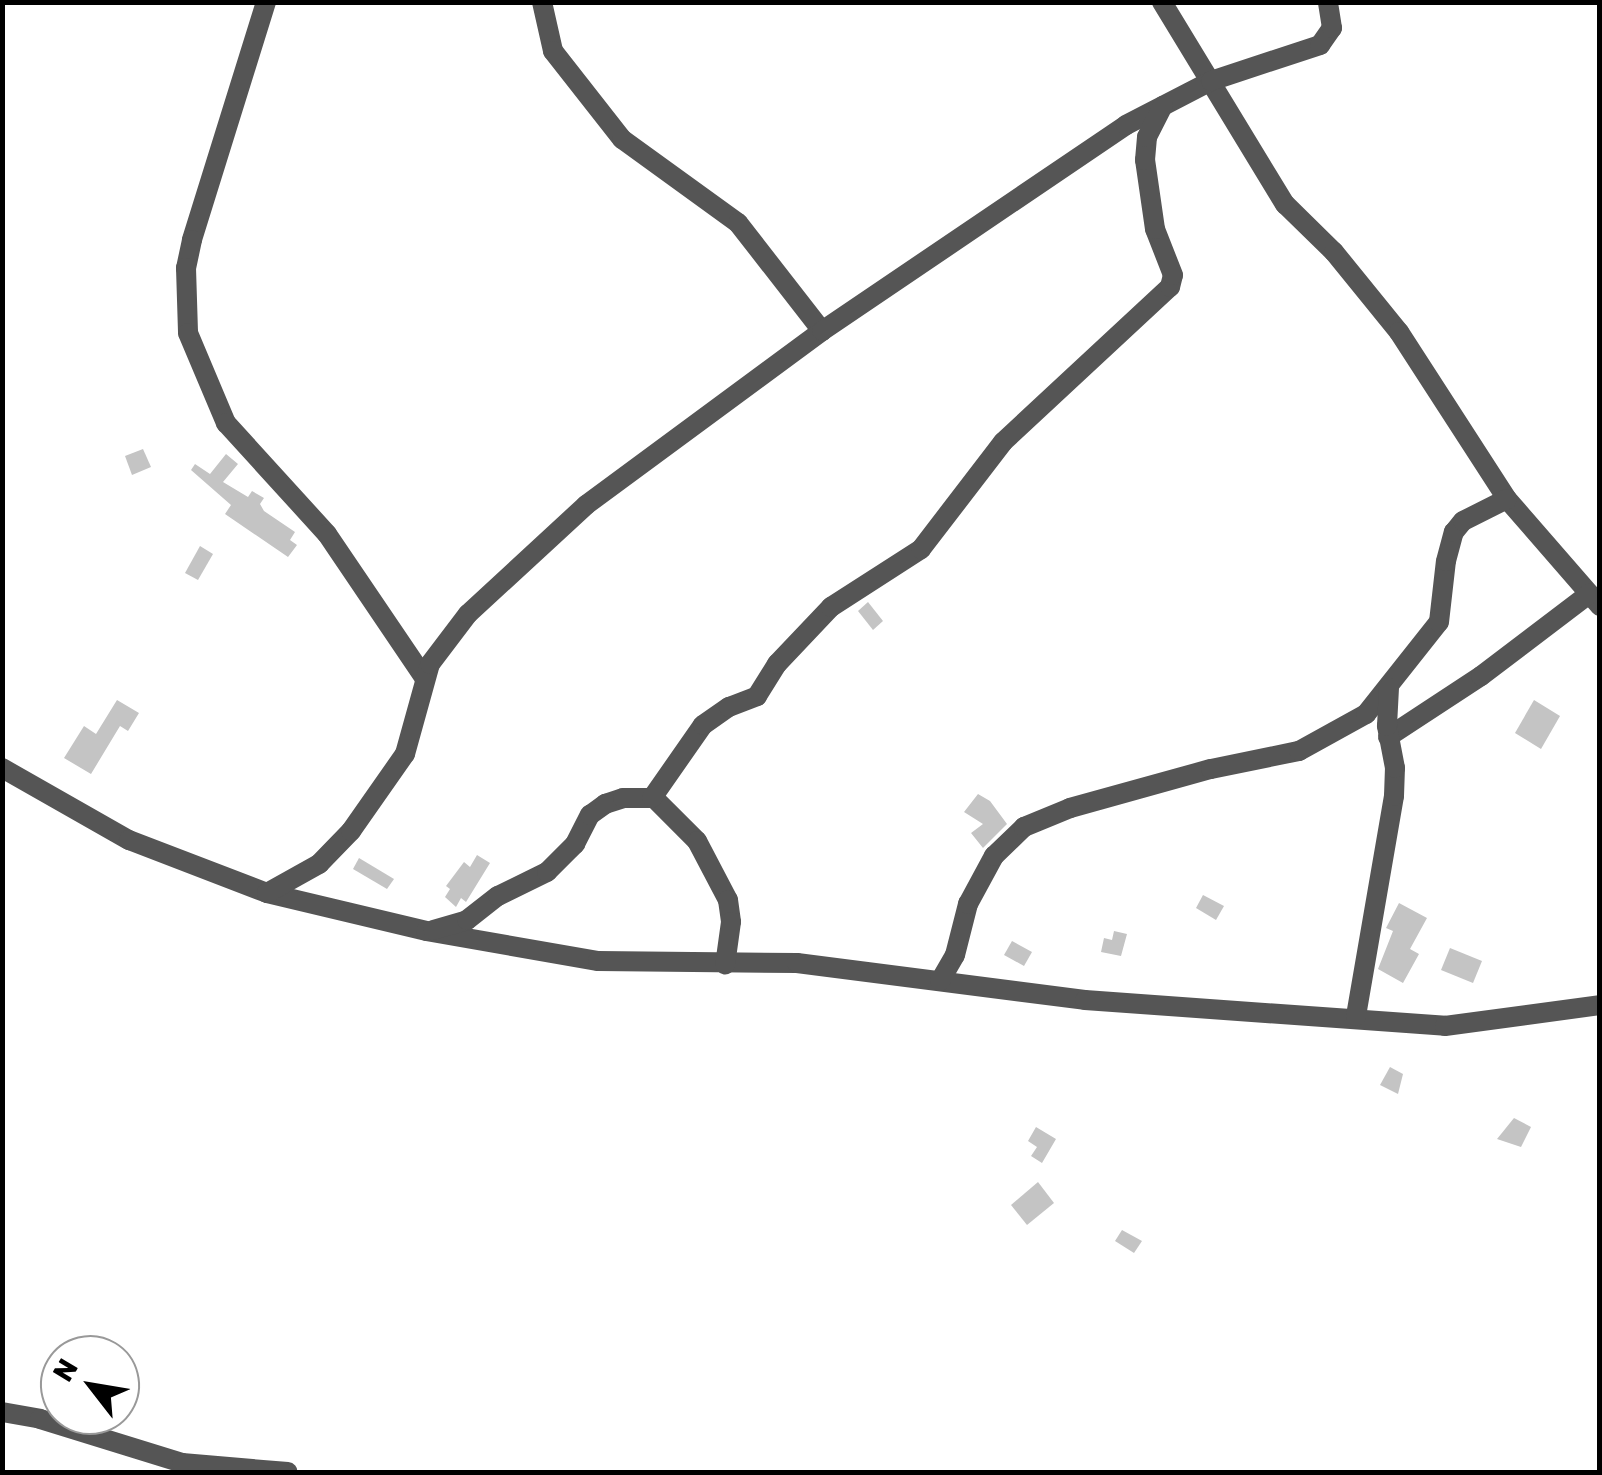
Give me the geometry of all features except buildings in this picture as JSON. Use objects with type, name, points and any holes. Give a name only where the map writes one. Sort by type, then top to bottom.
[{"type":"street","points":[[266,2],[192,240],[186,268],[188,333],[226,424],[338,547],[425,679]]},
{"type":"street","points":[[542,2],[553,51],[622,139],[738,223],[822,331]]},
{"type":"street","points":[[1162,2],[1286,204],[1334,252],[1399,332],[1508,499],[1594,600],[1388,737]]},
{"type":"street","points":[[267,892],[319,864],[350,831],[406,754],[430,664],[468,614],[586,505],[822,331],[1126,125],[1211,81],[1320,45],[1332,28],[1328,2]]},
{"type":"street","points":[[426,932],[467,920],[498,896],[547,872],[575,844],[590,815],[605,804],[653,797],[703,726],[729,707],[757,696],[777,664],[831,607],[921,550],[1003,442],[1116,332],[1170,286],[1174,275],[1155,229],[1147,192],[1147,137],[1164,104]]},
{"type":"street","points":[[1126,125],[1147,137]]},
{"type":"street","points":[[940,981],[955,954],[968,904],[994,856],[1024,827],[1070,808],[1211,769],[1300,751],[1366,714],[1439,622],[1446,561],[1454,532],[1462,521],[1508,499]]},
{"type":"street","points":[[1356,1016],[1394,796],[1388,688]]},
{"type":"street","points":[[2,768],[130,840],[267,892],[426,932],[598,961],[798,963],[1191,1009],[1356,1016],[1445,1026],[1600,1006]]},
{"type":"street","points":[[653,797],[697,841],[728,900],[731,922],[725,965]]},
{"type":"street","points":[[2,1412],[40,1419],[76,1434],[182,1463],[288,1472]]}]
